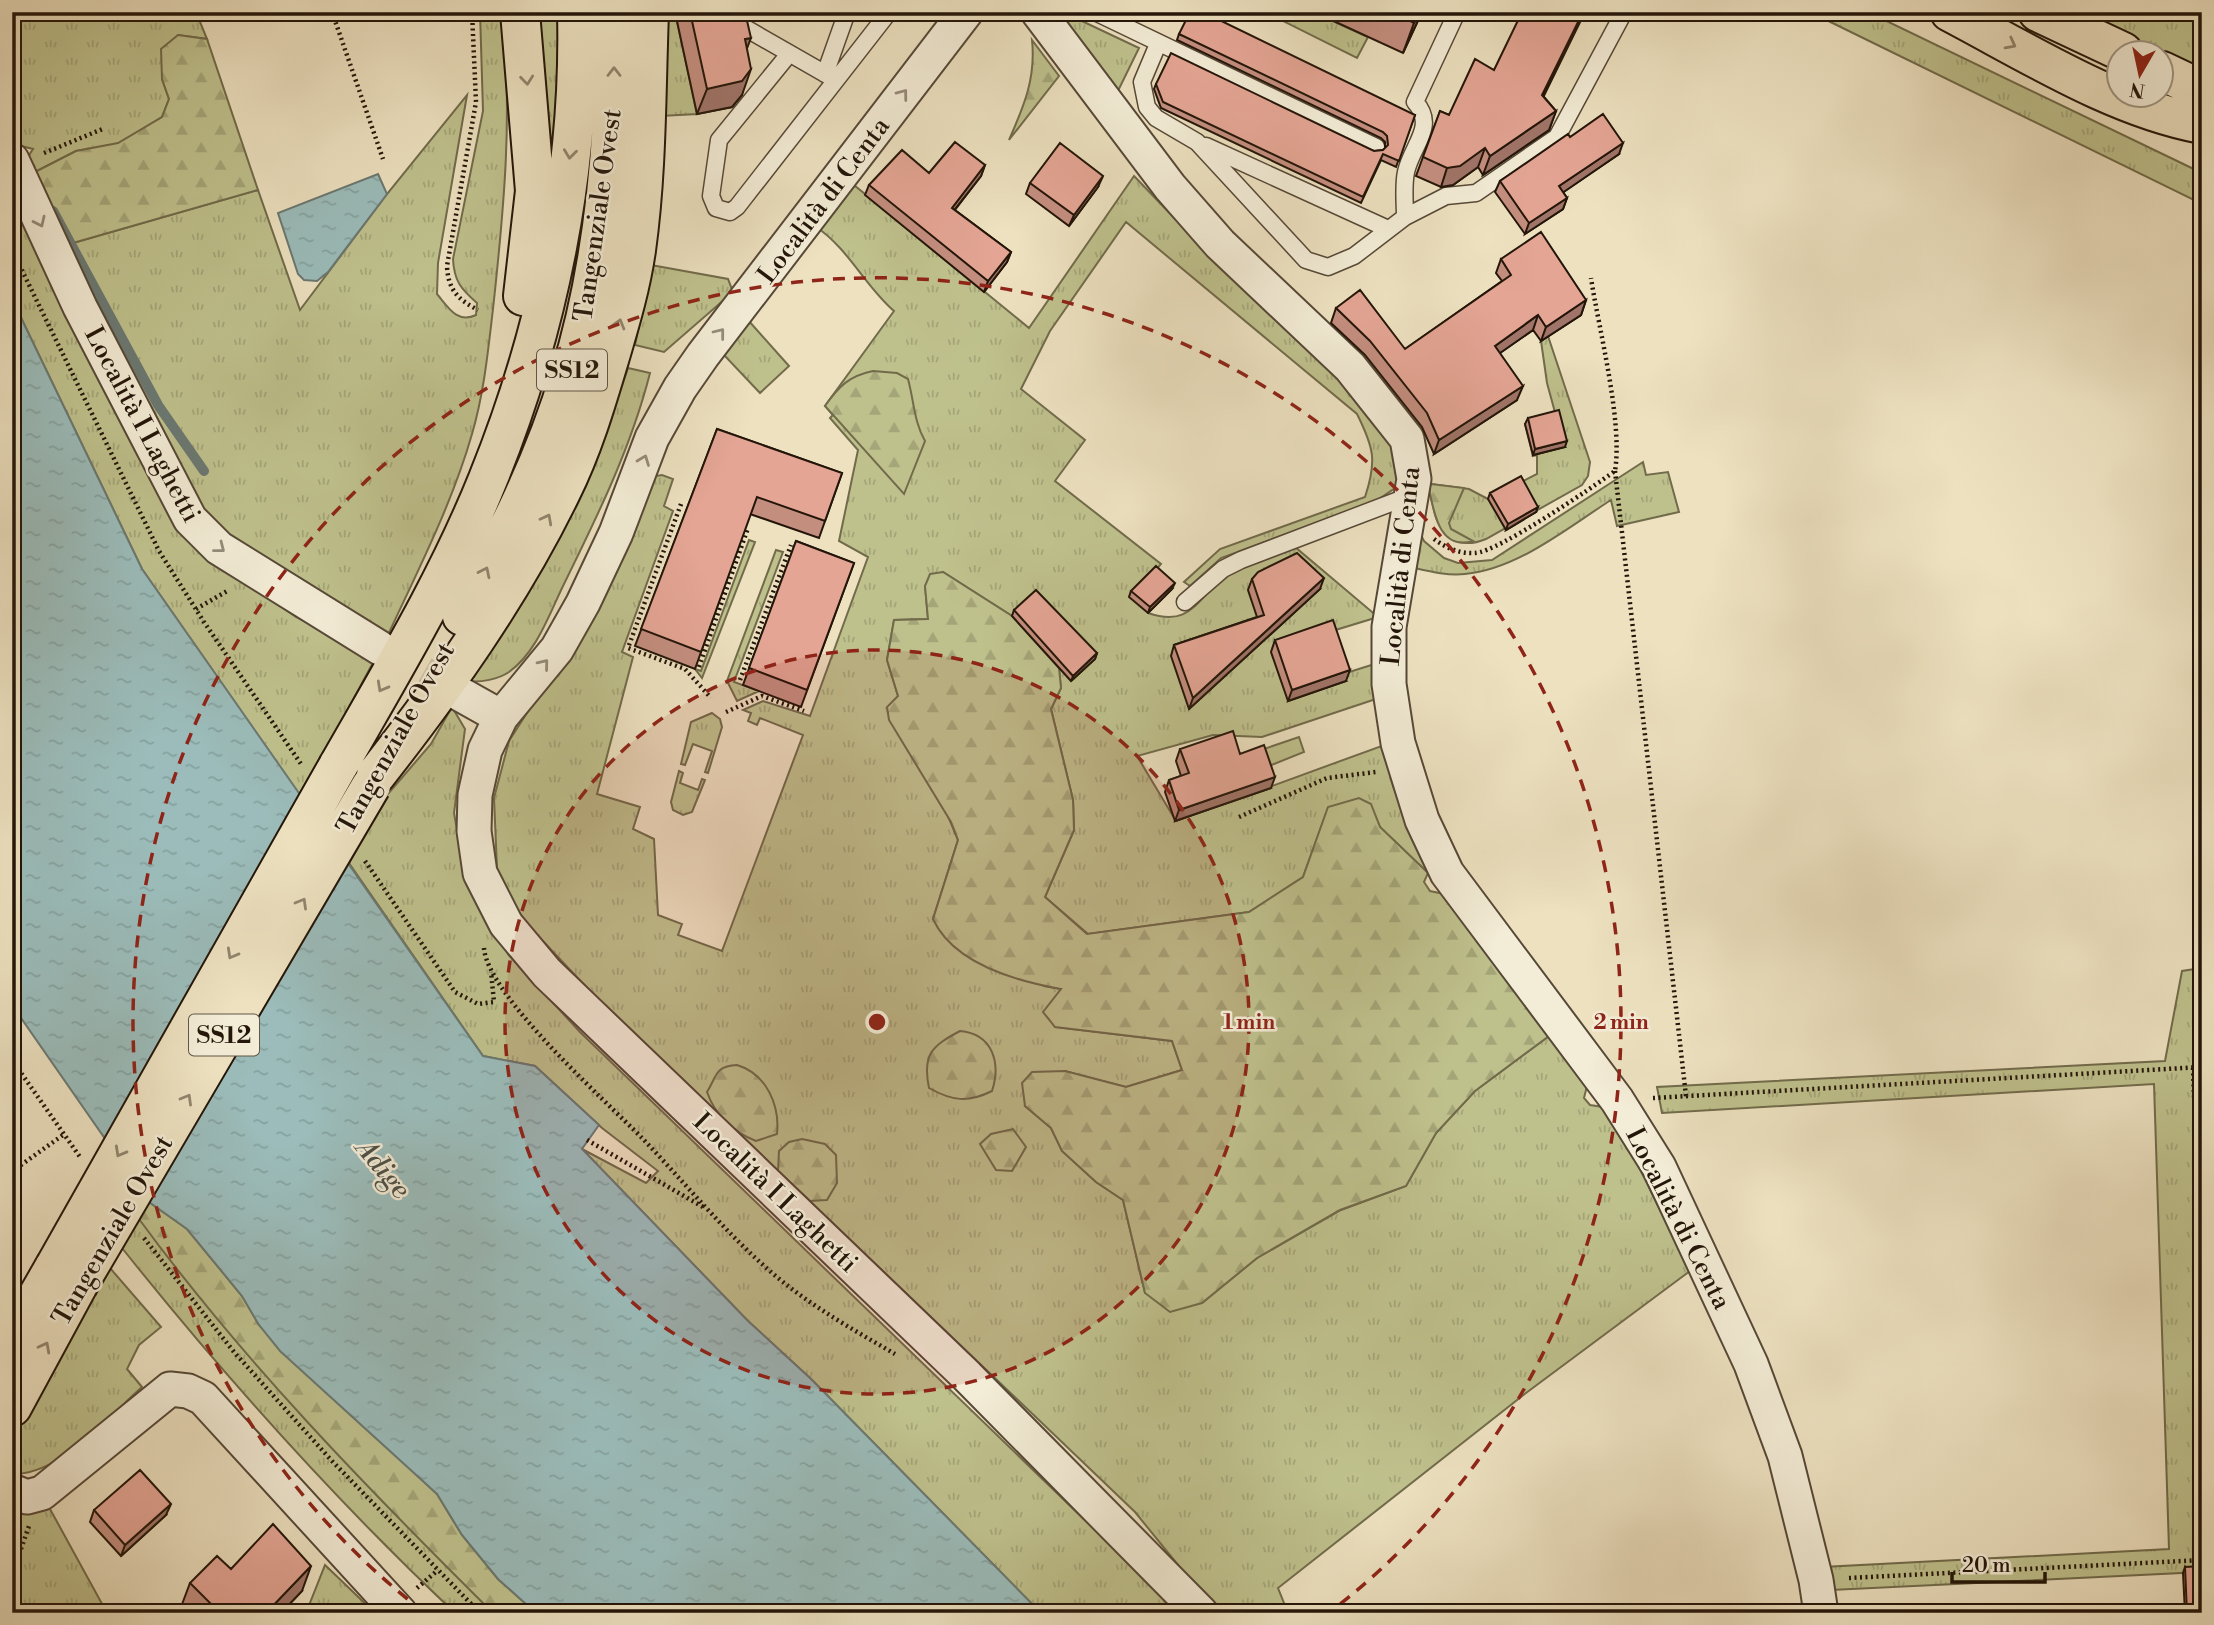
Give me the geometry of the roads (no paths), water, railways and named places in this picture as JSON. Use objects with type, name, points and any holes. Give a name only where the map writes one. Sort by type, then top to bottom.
[{"type":"highway","points":[[488,480],[522,303],[536,191],[520,12]]},
{"type":"highway","name":"Tangenziale Ovest","points":[[12,1407],[67,1276],[320,766],[416,628],[488,480],[526,371],[547,299],[560,236],[575,117],[577,12]]},
{"type":"highway","name":"Tangenziale Ovest","points":[[12,1341],[67,1276],[373,780],[475,593],[536,468],[571,372],[586,310],[603,208],[615,78],[614,12]]},
{"type":"highway","points":[[373,780],[433,701],[534,543],[562,491],[593,413],[624,306],[636,253],[644,178],[649,12]]},
{"type":"highway","points":[[1950,12],[2052,66],[2163,117],[2202,124]]},
{"type":"highway","points":[[2038,12],[2106,44]]},
{"type":"highway","points":[[2176,78],[2202,90]]},
{"type":"highway","points":[[2163,117],[2202,153]]},
{"type":"street","name":"Località di Centa","points":[[680,388],[965,12]]},
{"type":"street","name":"Località di Centa","points":[[1038,12],[1128,134],[1212,235],[1350,367],[1378,398],[1410,445],[1412,495],[1389,627],[1392,712],[1422,820],[1447,873],[1618,1100],[1658,1167],[1751,1364],[1784,1456],[1816,1580],[1821,1613]]},
{"type":"street","name":"Località I Laghetti","points":[[13,162],[80,307],[190,519],[219,548],[380,648]]},
{"type":"street","name":"Località I Laghetti","points":[[680,388],[652,438],[616,533],[588,593],[556,649],[501,717],[485,750],[475,795],[474,831],[480,873],[506,924],[547,972],[967,1376],[1202,1613]]},
{"type":"street","points":[[460,694],[501,717]]},
{"type":"street","points":[[24,1493],[170,1389],[188,1391],[203,1398],[399,1607]]},
{"type":"lane","points":[[831,77],[847,12]]},
{"type":"lane","points":[[789,54],[719,140],[711,195],[716,208],[730,212],[737,208],[831,77],[889,12]]},
{"type":"lane","points":[[1095,12],[1376,146]]},
{"type":"lane","points":[[1405,217],[1406,173],[1426,121],[1424,112],[1415,102],[1457,12]]},
{"type":"lane","points":[[1197,142],[1306,260],[1316,265],[1339,264],[1405,217],[1446,196],[1476,193],[1558,137],[1624,12]]},
{"type":"lane","points":[[747,29],[831,77]]},
{"type":"lane","points":[[1158,44],[1142,82],[1147,107],[1156,118],[1197,142],[1388,229]]},
{"type":"lane","points":[[1185,602],[1223,569],[1241,560],[1412,495]]},
{"type":"water","points":[[378,174],[387,194],[328,272],[317,281],[304,280],[298,274],[278,213]]},
{"type":"water","name":"Adige","points":[[12,299],[142,569],[483,1056],[535,1066],[599,1125],[582,1149],[748,1321],[811,1379],[1041,1613],[536,1613],[498,1579],[462,1535],[437,1494],[280,1351],[259,1325],[242,1296],[187,1229],[149,1202],[12,1005]]},
{"type":"waterway","points":[[53,211],[158,405],[204,471]]},
{"type":"tunnel","points":[[380,648],[460,694]]}]
